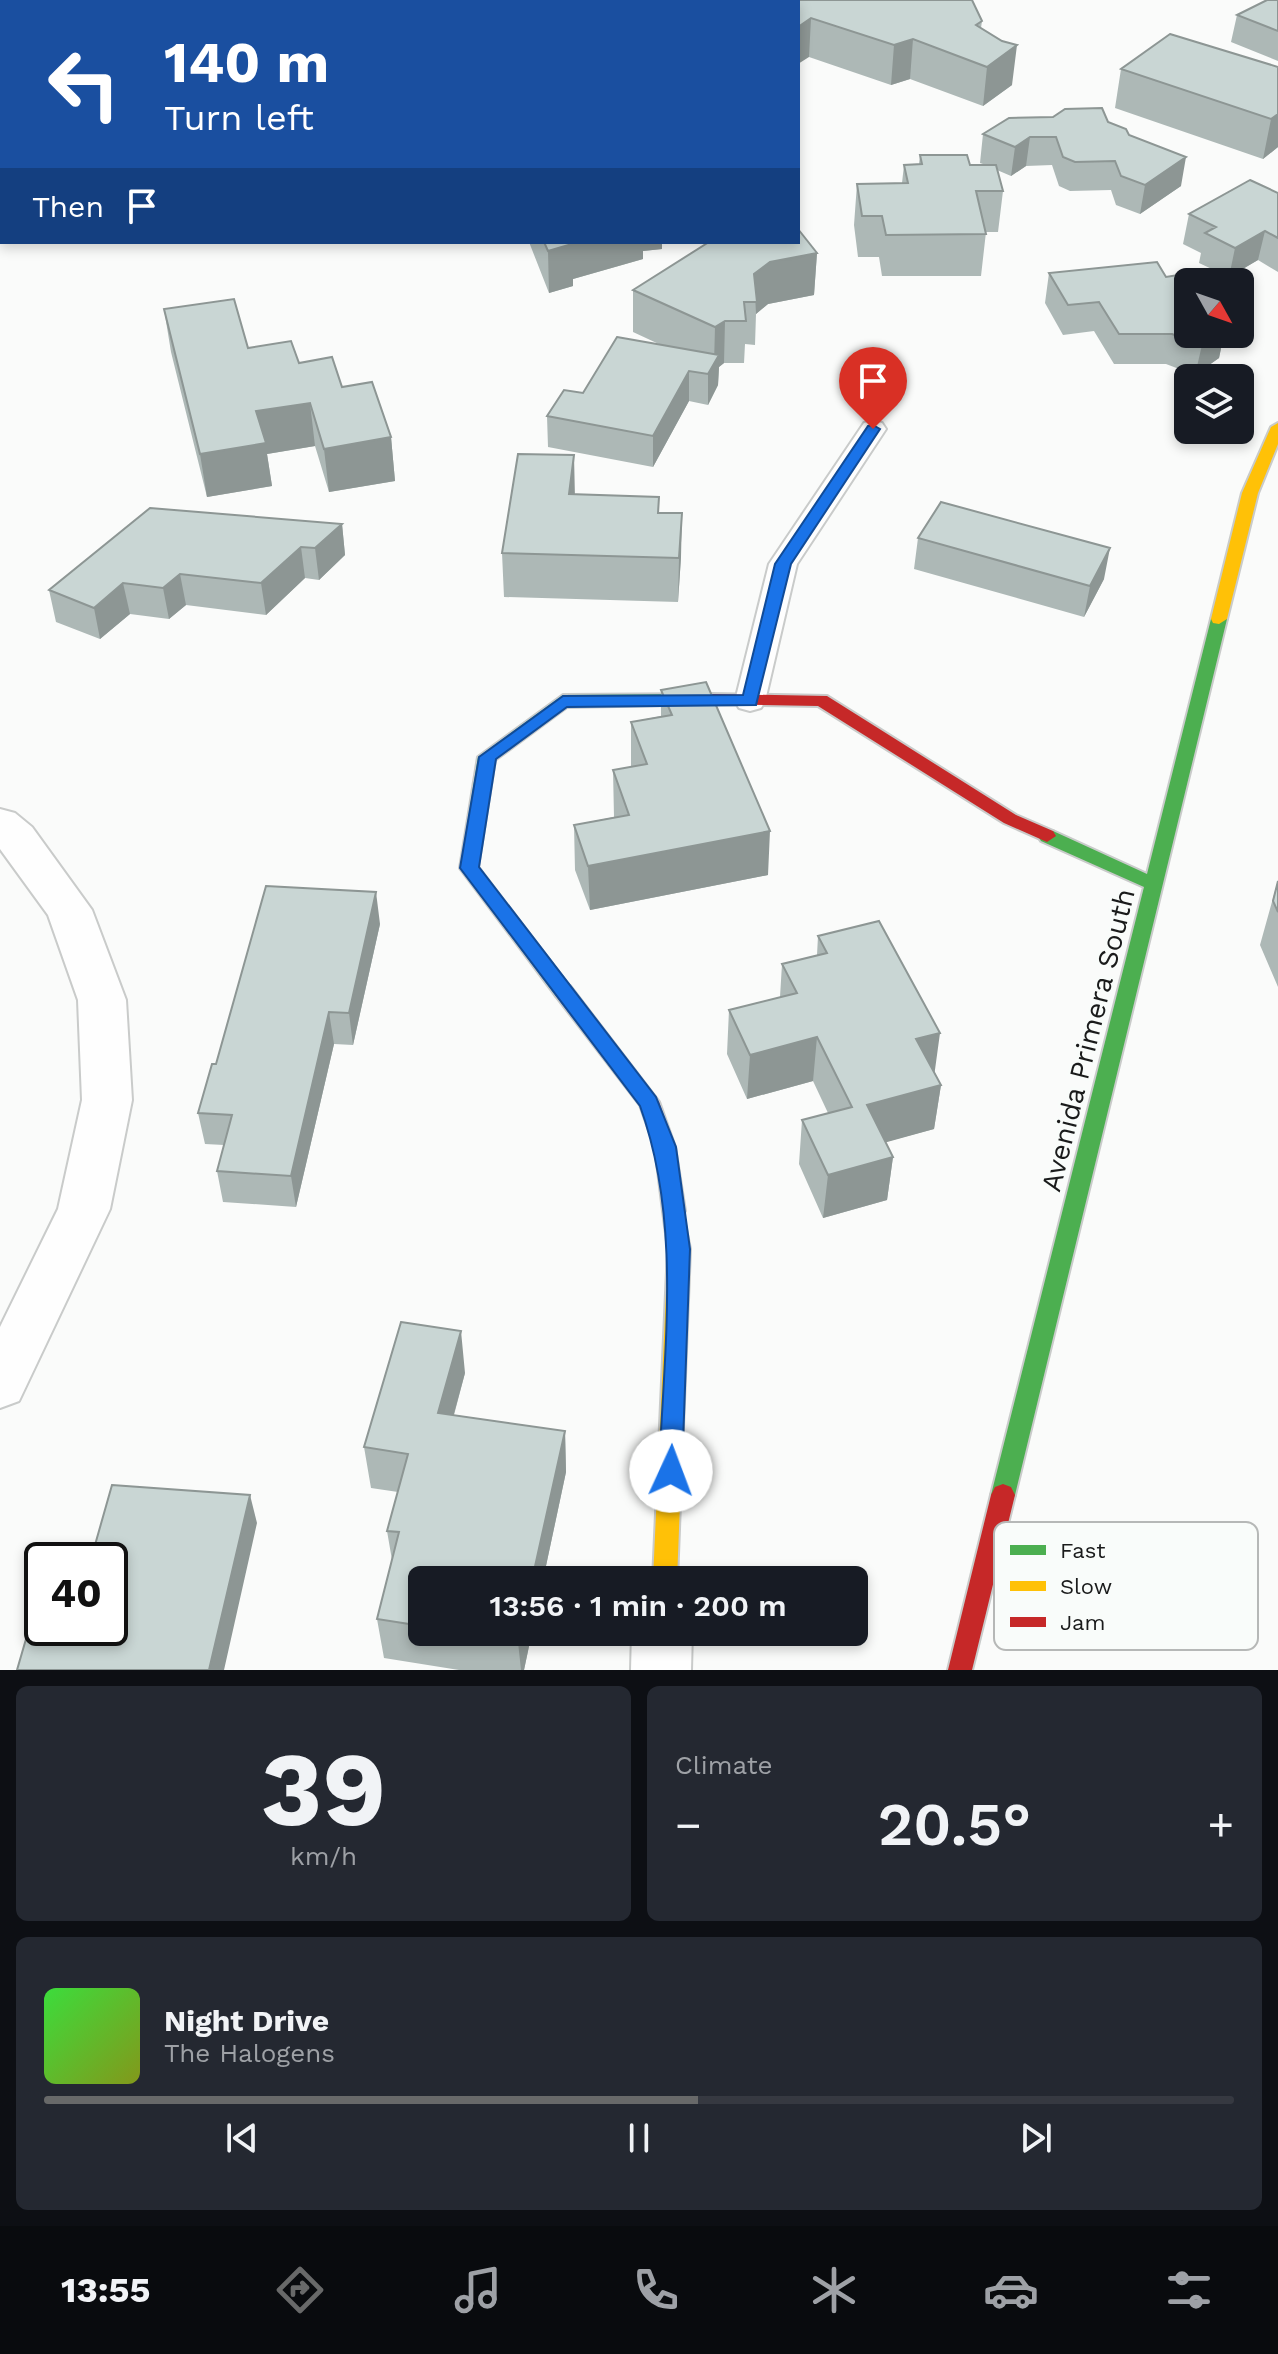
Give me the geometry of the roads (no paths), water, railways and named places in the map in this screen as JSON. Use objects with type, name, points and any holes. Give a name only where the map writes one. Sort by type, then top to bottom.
[{"type":"street","name":"Avenida Primera South","points":[[997,1522],[1250,493],[1278,427]]},
{"type":"street","points":[[666,1566],[679,1249],[665,1147],[649,1102],[469,868],[487,757],[563,701],[821,700],[1010,819],[1155,885]]},
{"type":"street","points":[[0,824],[16,838],[69,910],[102,1000],[107,1100],[84,1209],[0,1384]]},
{"type":"street","name":"Avenida Primera South","points":[[960,1670],[994,1533]]},
{"type":"street","points":[[661,1670],[662,1646]]},
{"type":"lane","points":[[750,701],[783,564],[873,429]]}]
